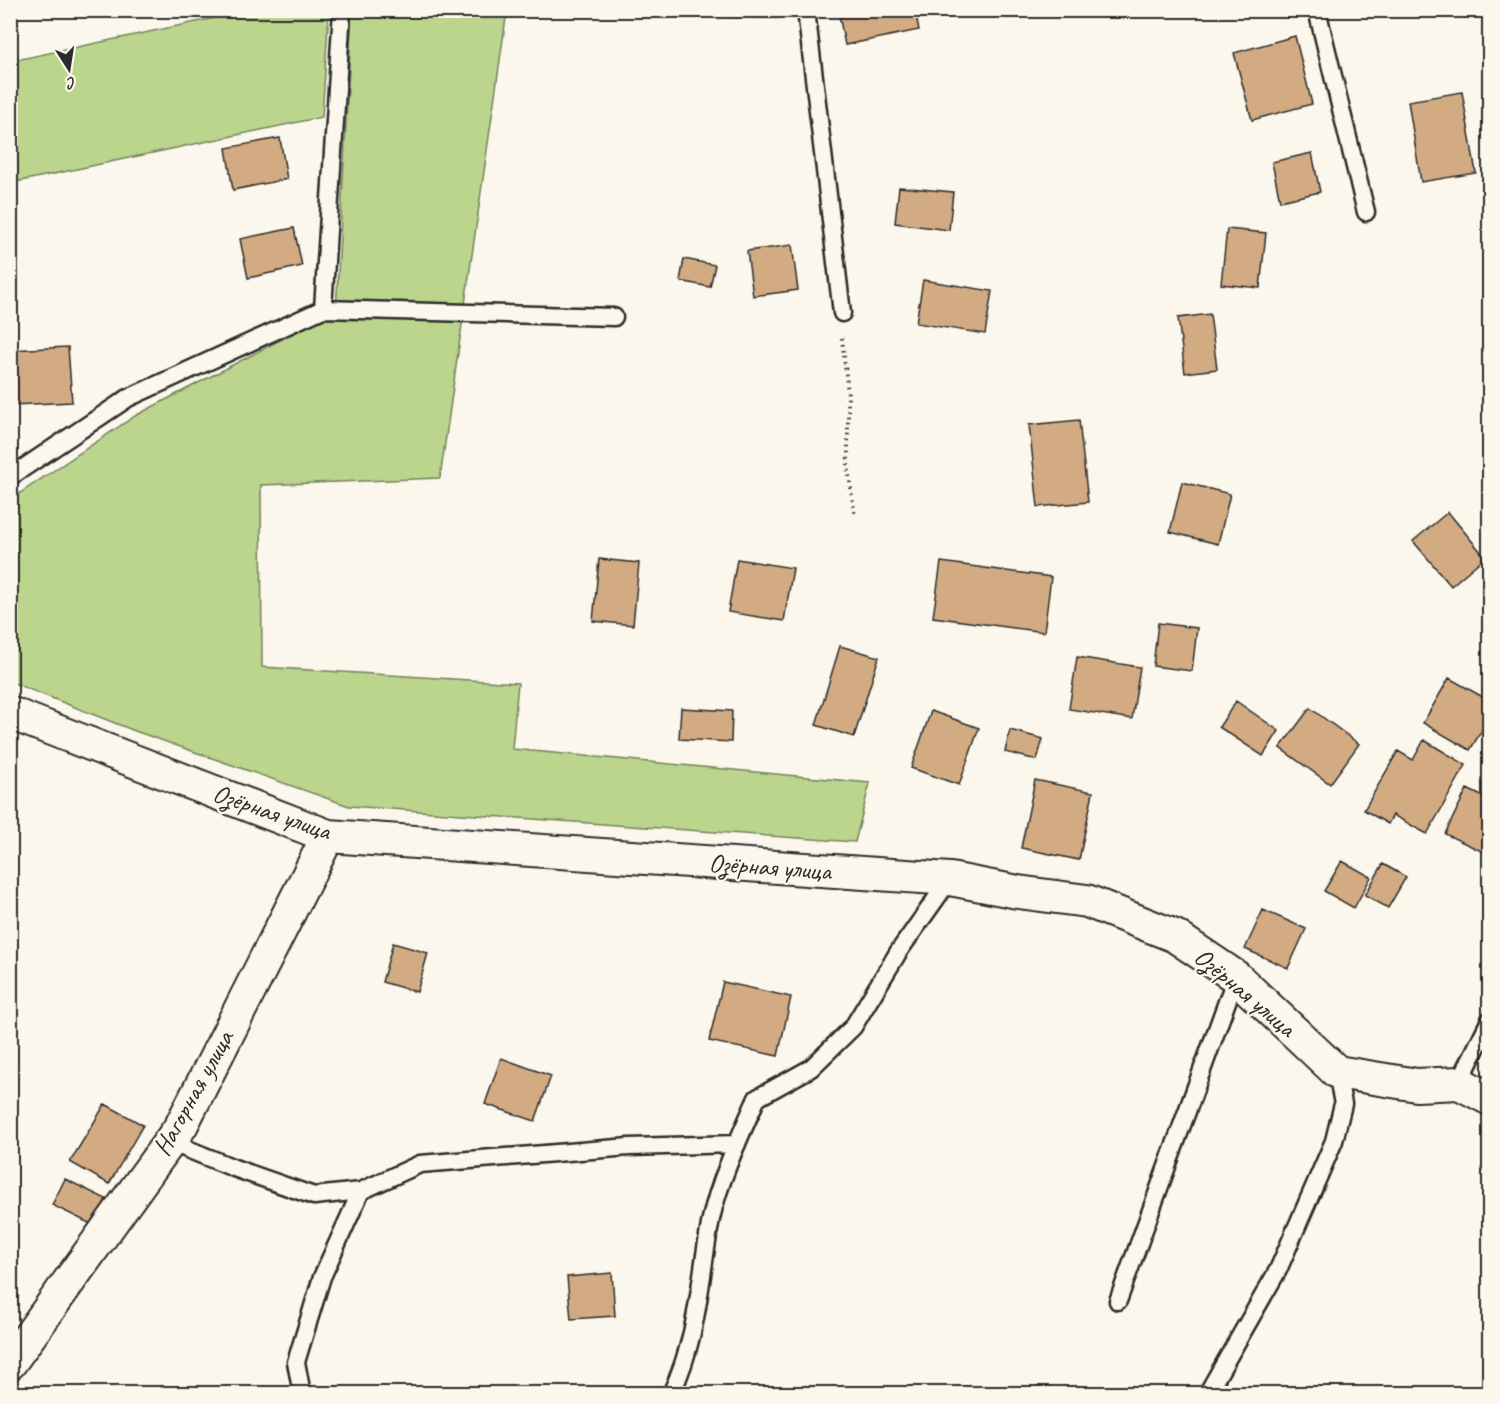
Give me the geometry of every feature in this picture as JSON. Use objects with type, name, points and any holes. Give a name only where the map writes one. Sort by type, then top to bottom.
[{"type":"street","name":"Озёрная улица","points":[[10,713],[328,836],[950,879],[1018,892],[1087,901],[1175,936],[1236,977],[1337,1072]]},
{"type":"street","name":"Нагорная улица","points":[[10,1363],[181,1126],[328,836]]},
{"type":"street","points":[[1337,1072],[1417,1085],[1459,1083],[1490,1099]]},
{"type":"lane","points":[[323,309],[342,10]]},
{"type":"lane","points":[[806,10],[842,313]]},
{"type":"lane","points":[[1317,10],[1366,212]]},
{"type":"lane","points":[[10,477],[128,398],[323,309],[614,317]]},
{"type":"lane","points":[[671,1394],[686,1364],[699,1309],[711,1217],[737,1144],[757,1098],[811,1068],[853,1027],[899,951],[950,879]]},
{"type":"lane","points":[[1118,1301],[1236,977]]},
{"type":"lane","points":[[1459,1083],[1490,1020]]},
{"type":"lane","points":[[1207,1394],[1278,1270],[1334,1141],[1343,1104],[1337,1072]]},
{"type":"lane","points":[[170,1142],[234,1168],[314,1196],[361,1191],[420,1164],[629,1147],[737,1144]]},
{"type":"lane","points":[[302,1394],[296,1362],[322,1277],[361,1191]]},
{"type":"path","points":[[842,313],[842,341],[849,394],[848,468],[855,517]]},
{"type":"green space","points":[[253,10],[329,11],[322,117],[11,183],[11,61]]},
{"type":"green space","points":[[352,11],[507,11],[440,478],[261,485],[262,667],[518,683],[512,749],[870,783],[855,842],[349,806],[135,731],[11,682],[10,500],[135,416],[336,311]]},
{"type":"green space","points":[[1482,11],[1489,11],[1489,64]]},
{"type":"building","points":[[729,10],[779,10],[778,18],[728,17]]},
{"type":"building","points":[[838,10],[915,10],[919,30],[845,45]]},
{"type":"building","points":[[1295,36],[1312,104],[1252,120],[1234,53]]},
{"type":"building","points":[[1462,92],[1476,173],[1421,182],[1408,101]]},
{"type":"building","points":[[280,138],[287,179],[233,190],[226,148]]},
{"type":"building","points":[[1312,153],[1320,192],[1280,201],[1272,162]]},
{"type":"building","points":[[899,187],[953,192],[949,230],[895,223]]},
{"type":"building","points":[[294,228],[302,266],[248,278],[240,239]]},
{"type":"building","points":[[1227,229],[1266,233],[1260,288],[1221,284]]},
{"type":"building","points":[[792,245],[798,290],[753,296],[747,251]]},
{"type":"building","points":[[684,259],[715,265],[710,287],[680,281]]},
{"type":"building","points":[[923,280],[992,291],[985,334],[916,323]]},
{"type":"building","points":[[1210,314],[1217,369],[1185,373],[1178,318]]},
{"type":"building","points":[[68,347],[72,402],[13,405],[10,350]]},
{"type":"building","points":[[1079,420],[1088,502],[1038,507],[1029,425]]},
{"type":"building","points":[[1182,482],[1230,494],[1218,544],[1170,532]]},
{"type":"building","points":[[1448,512],[1485,557],[1451,586],[1413,541]]},
{"type":"building","points":[[599,559],[639,563],[633,625],[593,621]]},
{"type":"building","points":[[737,559],[793,568],[784,621],[728,612]]},
{"type":"building","points":[[941,562],[1051,577],[1044,632],[933,617]]},
{"type":"building","points":[[1158,623],[1197,628],[1192,671],[1153,666]]},
{"type":"building","points":[[840,646],[879,657],[854,737],[816,725]]},
{"type":"building","points":[[1077,657],[1140,667],[1132,719],[1069,709]]},
{"type":"building","points":[[1449,678],[1490,701],[1490,717],[1470,750],[1423,723]]},
{"type":"building","points":[[1236,701],[1279,731],[1263,756],[1219,727]]},
{"type":"building","points":[[681,708],[732,711],[731,742],[679,739]]},
{"type":"building","points":[[1310,708],[1359,744],[1330,784],[1280,748]]},
{"type":"building","points":[[931,711],[979,728],[959,785],[911,768]]},
{"type":"building","points":[[1010,730],[1043,739],[1037,760],[1005,752]]},
{"type":"building","points":[[1424,740],[1466,765],[1427,834],[1393,815],[1388,824],[1364,810],[1398,751],[1413,760]]},
{"type":"building","points":[[1490,770],[1490,790],[1484,788]]},
{"type":"building","points":[[1035,780],[1093,792],[1079,860],[1021,848]]},
{"type":"building","points":[[1467,789],[1490,800],[1490,855],[1445,834]]},
{"type":"building","points":[[1342,861],[1371,877],[1354,908],[1324,891]]},
{"type":"building","points":[[1383,864],[1406,877],[1388,908],[1365,895]]},
{"type":"building","points":[[1263,910],[1306,929],[1288,968],[1245,949]]},
{"type":"building","points":[[393,943],[428,953],[417,992],[382,982]]},
{"type":"building","points":[[723,982],[791,997],[778,1056],[709,1041]]},
{"type":"building","points":[[501,1058],[551,1076],[535,1121],[485,1104]]},
{"type":"building","points":[[105,1104],[143,1125],[109,1184],[70,1162]]},
{"type":"building","points":[[65,1179],[106,1199],[93,1225],[52,1205]]},
{"type":"building","points":[[612,1273],[615,1316],[571,1319],[567,1277]]}]
